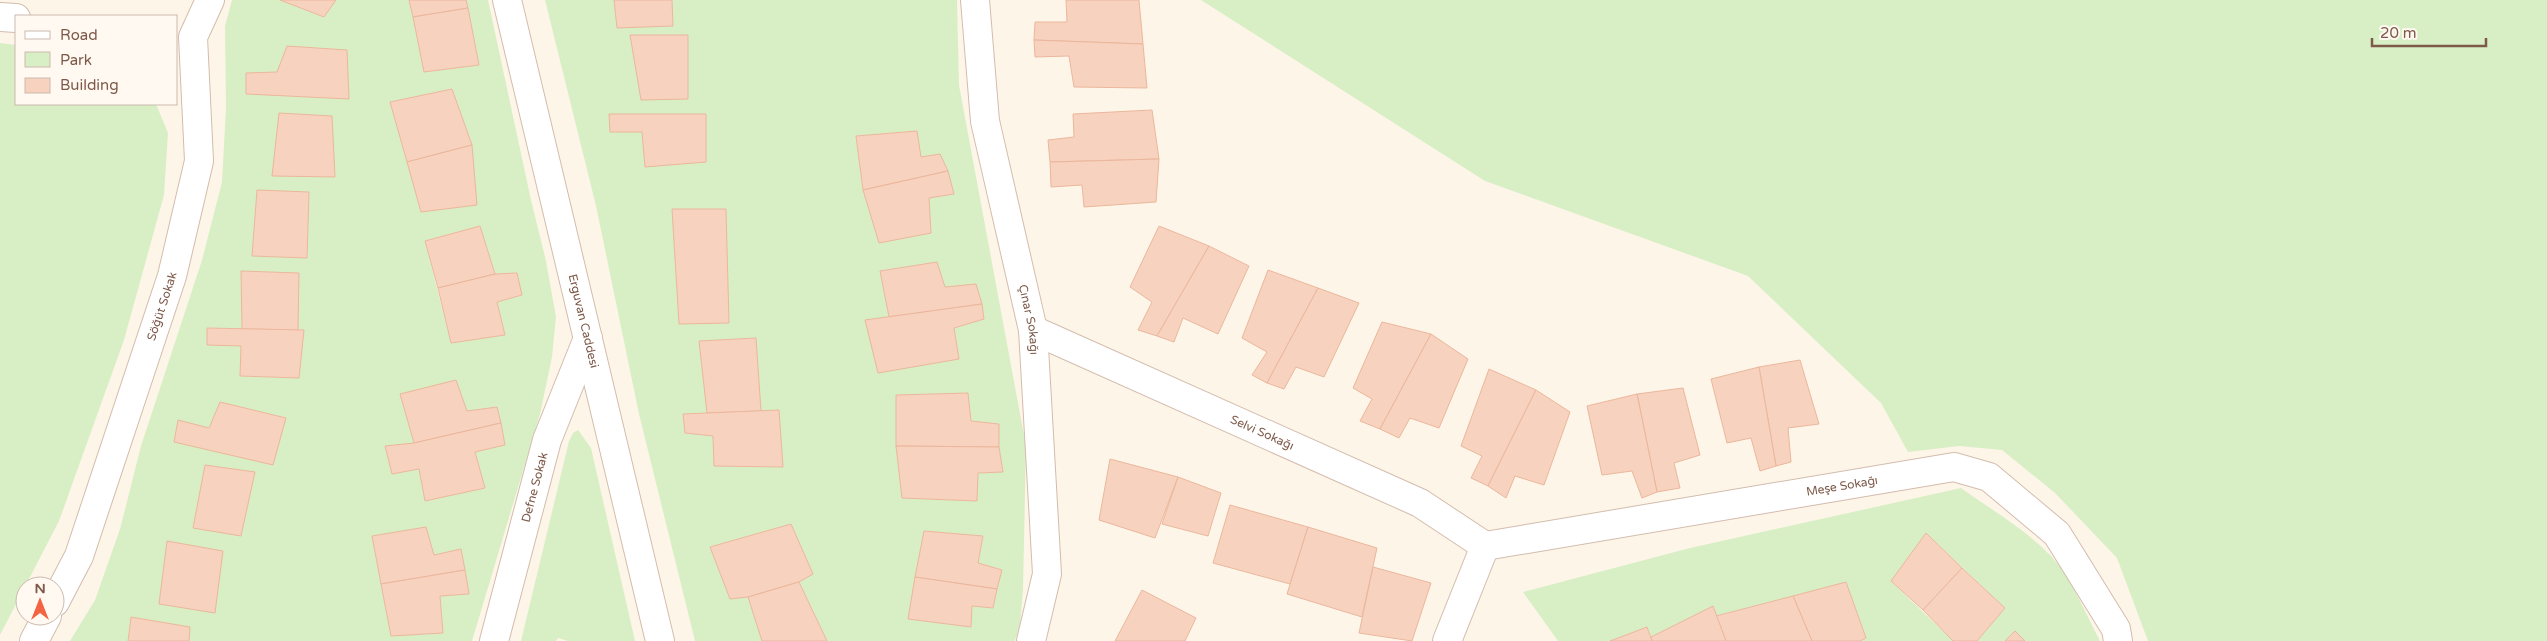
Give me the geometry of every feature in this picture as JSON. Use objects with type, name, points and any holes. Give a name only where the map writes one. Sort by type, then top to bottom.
[{"type":"street","name":"Söğüt Sokak","points":[[65,583],[79,556],[172,276],[199,161],[185,36],[210,0]]},
{"type":"street","name":"Erguvan Caddesi","points":[[507,0],[660,641]]},
{"type":"street","name":"Çınar Sokağı","points":[[975,0],[985,121],[1033,330],[1047,574],[1030,641]]},
{"type":"street","points":[[0,17],[15,18]]},
{"type":"street","name":"Selvi Sokağı","points":[[1033,330],[1420,503],[1485,546]]},
{"type":"street","name":"Defne Sokak","points":[[494,641],[547,440],[588,338]]},
{"type":"street","name":"Meşe Sokağı","points":[[1485,546],[1954,467],[1989,477],[2056,534],[2116,629],[2118,641]]},
{"type":"street","points":[[1447,641],[1485,546]]},
{"type":"street","points":[[34,641],[42,626]]},
{"type":"green space","points":[[232,0],[280,0],[324,17],[336,0],[409,0],[425,72],[479,65],[466,0],[488,0],[546,261],[556,317],[552,357],[540,414],[472,641],[189,641],[189,627],[132,617],[128,641],[70,641],[95,600],[120,529],[141,446],[202,260],[222,182],[226,107],[225,26]],"holes":[[[452,89],[472,145],[421,212],[390,102]],[[480,226],[495,274],[517,273],[521,295],[497,302],[505,335],[451,343],[425,241]],[[241,271],[298,273],[298,330],[304,331],[299,378],[241,376],[241,346],[207,345],[207,328],[242,329]],[[400,394],[467,411],[497,407],[505,444],[475,452],[485,488],[425,501],[419,469],[392,474],[385,447],[414,443]],[[426,528],[434,555],[461,549],[469,594],[440,596],[443,633],[391,636],[372,536]]]},
{"type":"green space","points":[[545,0],[957,0],[959,85],[1026,446],[1023,590],[1020,624],[1015,641],[827,641],[799,582],[813,574],[791,524],[710,547],[730,599],[748,597],[762,641],[695,641],[639,414],[596,206]],"holes":[[[916,131],[921,157],[940,155],[948,171],[929,198],[931,233],[879,243],[863,190],[856,136]],[[937,262],[945,287],[982,304],[984,319],[954,328],[959,359],[879,372],[865,320],[889,317],[880,271]],[[755,338],[761,411],[779,411],[783,467],[714,466],[713,436],[686,433],[683,414],[707,413],[699,341]],[[968,393],[971,421],[999,424],[999,447],[1003,472],[978,473],[976,501],[902,498],[896,447],[896,395]],[[924,531],[983,536],[978,563],[1001,570],[993,608],[972,606],[971,627],[909,619]]]},
{"type":"green space","points":[[1201,0],[2547,0],[2547,641],[2148,641],[2117,558],[2055,493],[2002,450],[1959,446],[1908,452],[1881,403],[1748,276],[1485,181]]},
{"type":"green space","points":[[0,43],[15,45],[15,105],[156,105],[168,133],[164,195],[124,340],[59,521],[31,576],[15,576],[15,606],[0,635]]},
{"type":"green space","points":[[578,430],[591,448],[635,641],[568,641],[558,638],[556,641],[521,641],[569,441],[573,433]]},
{"type":"green space","points":[[1961,488],[2018,527],[2050,555],[2065,574],[2100,641],[2025,641],[2015,631],[2005,641],[1977,641],[2005,608],[1926,533],[1891,581],[1953,641],[1860,641],[1866,638],[1846,583],[1716,616],[1712,607],[1651,637],[1647,627],[1610,641],[1558,641],[1523,592],[1690,548]]},
{"type":"building","points":[[280,0],[336,0],[324,17]]},
{"type":"building","points":[[409,0],[466,0],[468,8],[413,17]]},
{"type":"building","points":[[614,0],[672,0],[673,26],[617,28]]},
{"type":"building","points":[[1066,0],[1139,0],[1143,44],[1034,40],[1035,22],[1067,22]]},
{"type":"building","points":[[468,8],[479,65],[424,72],[413,17]]},
{"type":"building","points":[[630,35],[688,35],[688,99],[641,100]]},
{"type":"building","points":[[1034,40],[1143,44],[1147,88],[1074,87],[1069,56],[1035,57]]},
{"type":"building","points":[[287,46],[347,50],[349,99],[246,94],[246,73],[277,72]]},
{"type":"building","points":[[452,89],[472,145],[407,162],[390,102]]},
{"type":"building","points":[[1152,110],[1159,159],[1050,162],[1048,140],[1074,137],[1073,114]]},
{"type":"building","points":[[279,113],[332,116],[335,177],[272,176]]},
{"type":"building","points":[[609,114],[706,114],[706,162],[645,167],[642,132],[610,132]]},
{"type":"building","points":[[917,131],[921,157],[940,154],[948,171],[863,190],[856,136]]},
{"type":"building","points":[[472,145],[477,205],[421,212],[407,162]]},
{"type":"building","points":[[1159,159],[1156,202],[1084,207],[1082,185],[1051,187],[1050,162]]},
{"type":"building","points":[[948,171],[954,194],[929,198],[931,233],[879,243],[863,190]]},
{"type":"building","points":[[257,190],[309,192],[307,258],[252,256]]},
{"type":"building","points":[[672,209],[726,209],[729,323],[679,324]]},
{"type":"building","points":[[480,226],[495,274],[438,288],[425,241]]},
{"type":"building","points":[[1159,226],[1209,246],[1157,336],[1138,330],[1152,302],[1130,287]]},
{"type":"building","points":[[1209,246],[1249,266],[1218,334],[1183,318],[1174,342],[1157,336]]},
{"type":"building","points":[[937,262],[945,287],[976,284],[982,304],[889,317],[880,271]]},
{"type":"building","points":[[1268,270],[1318,288],[1267,383],[1252,375],[1267,352],[1242,338]]},
{"type":"building","points":[[241,271],[299,273],[298,330],[242,329]]},
{"type":"building","points":[[517,273],[522,295],[497,302],[505,335],[451,343],[438,288],[495,274]]},
{"type":"building","points":[[1318,288],[1359,303],[1324,377],[1296,367],[1284,389],[1267,383]]},
{"type":"building","points":[[982,304],[984,319],[954,328],[959,359],[878,373],[865,320]]},
{"type":"building","points":[[1382,322],[1431,334],[1380,429],[1360,421],[1372,399],[1353,388]]},
{"type":"building","points":[[207,328],[304,330],[299,378],[240,376],[241,346],[207,345]]},
{"type":"building","points":[[1431,334],[1468,359],[1439,428],[1410,418],[1399,438],[1380,429]]},
{"type":"building","points":[[756,338],[761,411],[707,413],[699,341]]},
{"type":"building","points":[[1800,360],[1819,424],[1788,428],[1791,462],[1776,466],[1759,367]]},
{"type":"building","points":[[1759,367],[1776,466],[1760,471],[1751,438],[1727,443],[1711,379]]},
{"type":"building","points":[[1489,369],[1536,390],[1488,486],[1471,478],[1482,456],[1461,446]]},
{"type":"building","points":[[456,380],[467,411],[497,407],[501,423],[414,443],[400,394]]},
{"type":"building","points":[[1683,388],[1700,455],[1674,463],[1680,488],[1657,492],[1637,394]]},
{"type":"building","points":[[1536,390],[1570,412],[1544,485],[1515,476],[1506,498],[1488,486]]},
{"type":"building","points":[[968,393],[971,421],[999,424],[999,447],[896,446],[896,395]]},
{"type":"building","points":[[1637,394],[1657,492],[1642,498],[1632,471],[1602,475],[1587,406]]},
{"type":"building","points":[[220,402],[286,418],[273,465],[174,442],[178,420],[209,428]]},
{"type":"building","points":[[779,410],[783,467],[714,466],[713,436],[685,433],[683,414]]},
{"type":"building","points":[[501,423],[505,445],[475,452],[485,488],[425,501],[419,469],[392,474],[385,446],[414,443]]},
{"type":"building","points":[[896,446],[999,447],[1003,472],[978,473],[977,501],[902,498]]},
{"type":"building","points":[[1110,459],[1178,477],[1155,538],[1099,520]]},
{"type":"building","points":[[205,465],[255,472],[241,536],[193,528]]},
{"type":"building","points":[[1178,477],[1221,493],[1208,536],[1162,524]]},
{"type":"building","points":[[1230,505],[1308,527],[1290,584],[1213,563]]},
{"type":"building","points":[[791,524],[813,574],[799,582],[748,597],[730,599],[710,547]]},
{"type":"building","points":[[426,527],[434,555],[461,549],[465,570],[381,584],[372,536]]},
{"type":"building","points":[[1308,527],[1377,548],[1362,617],[1287,594]]},
{"type":"building","points":[[924,531],[983,536],[978,563],[1002,570],[997,589],[915,577]]},
{"type":"building","points":[[1926,533],[1962,568],[1923,610],[1891,581]]},
{"type":"building","points":[[167,541],[223,551],[215,613],[159,604]]},
{"type":"building","points":[[1373,567],[1431,583],[1412,641],[1359,633]]},
{"type":"building","points":[[1962,568],[2005,608],[1977,641],[1953,641],[1923,610]]},
{"type":"building","points":[[465,570],[469,594],[440,596],[443,633],[391,636],[381,584]]},
{"type":"building","points":[[915,577],[997,589],[993,608],[972,606],[971,627],[908,619]]},
{"type":"building","points":[[799,582],[827,641],[762,641],[748,597]]},
{"type":"building","points":[[1846,582],[1866,638],[1860,641],[1812,641],[1793,596]]},
{"type":"building","points":[[1142,590],[1196,618],[1185,641],[1115,641]]},
{"type":"building","points":[[1793,596],[1812,641],[1726,641],[1716,616]]},
{"type":"building","points":[[1713,606],[1726,641],[1652,641],[1651,637]]},
{"type":"building","points":[[131,617],[190,627],[189,641],[128,641]]},
{"type":"building","points":[[1647,627],[1652,641],[1610,641]]},
{"type":"building","points":[[2015,631],[2025,641],[2005,641]]}]
